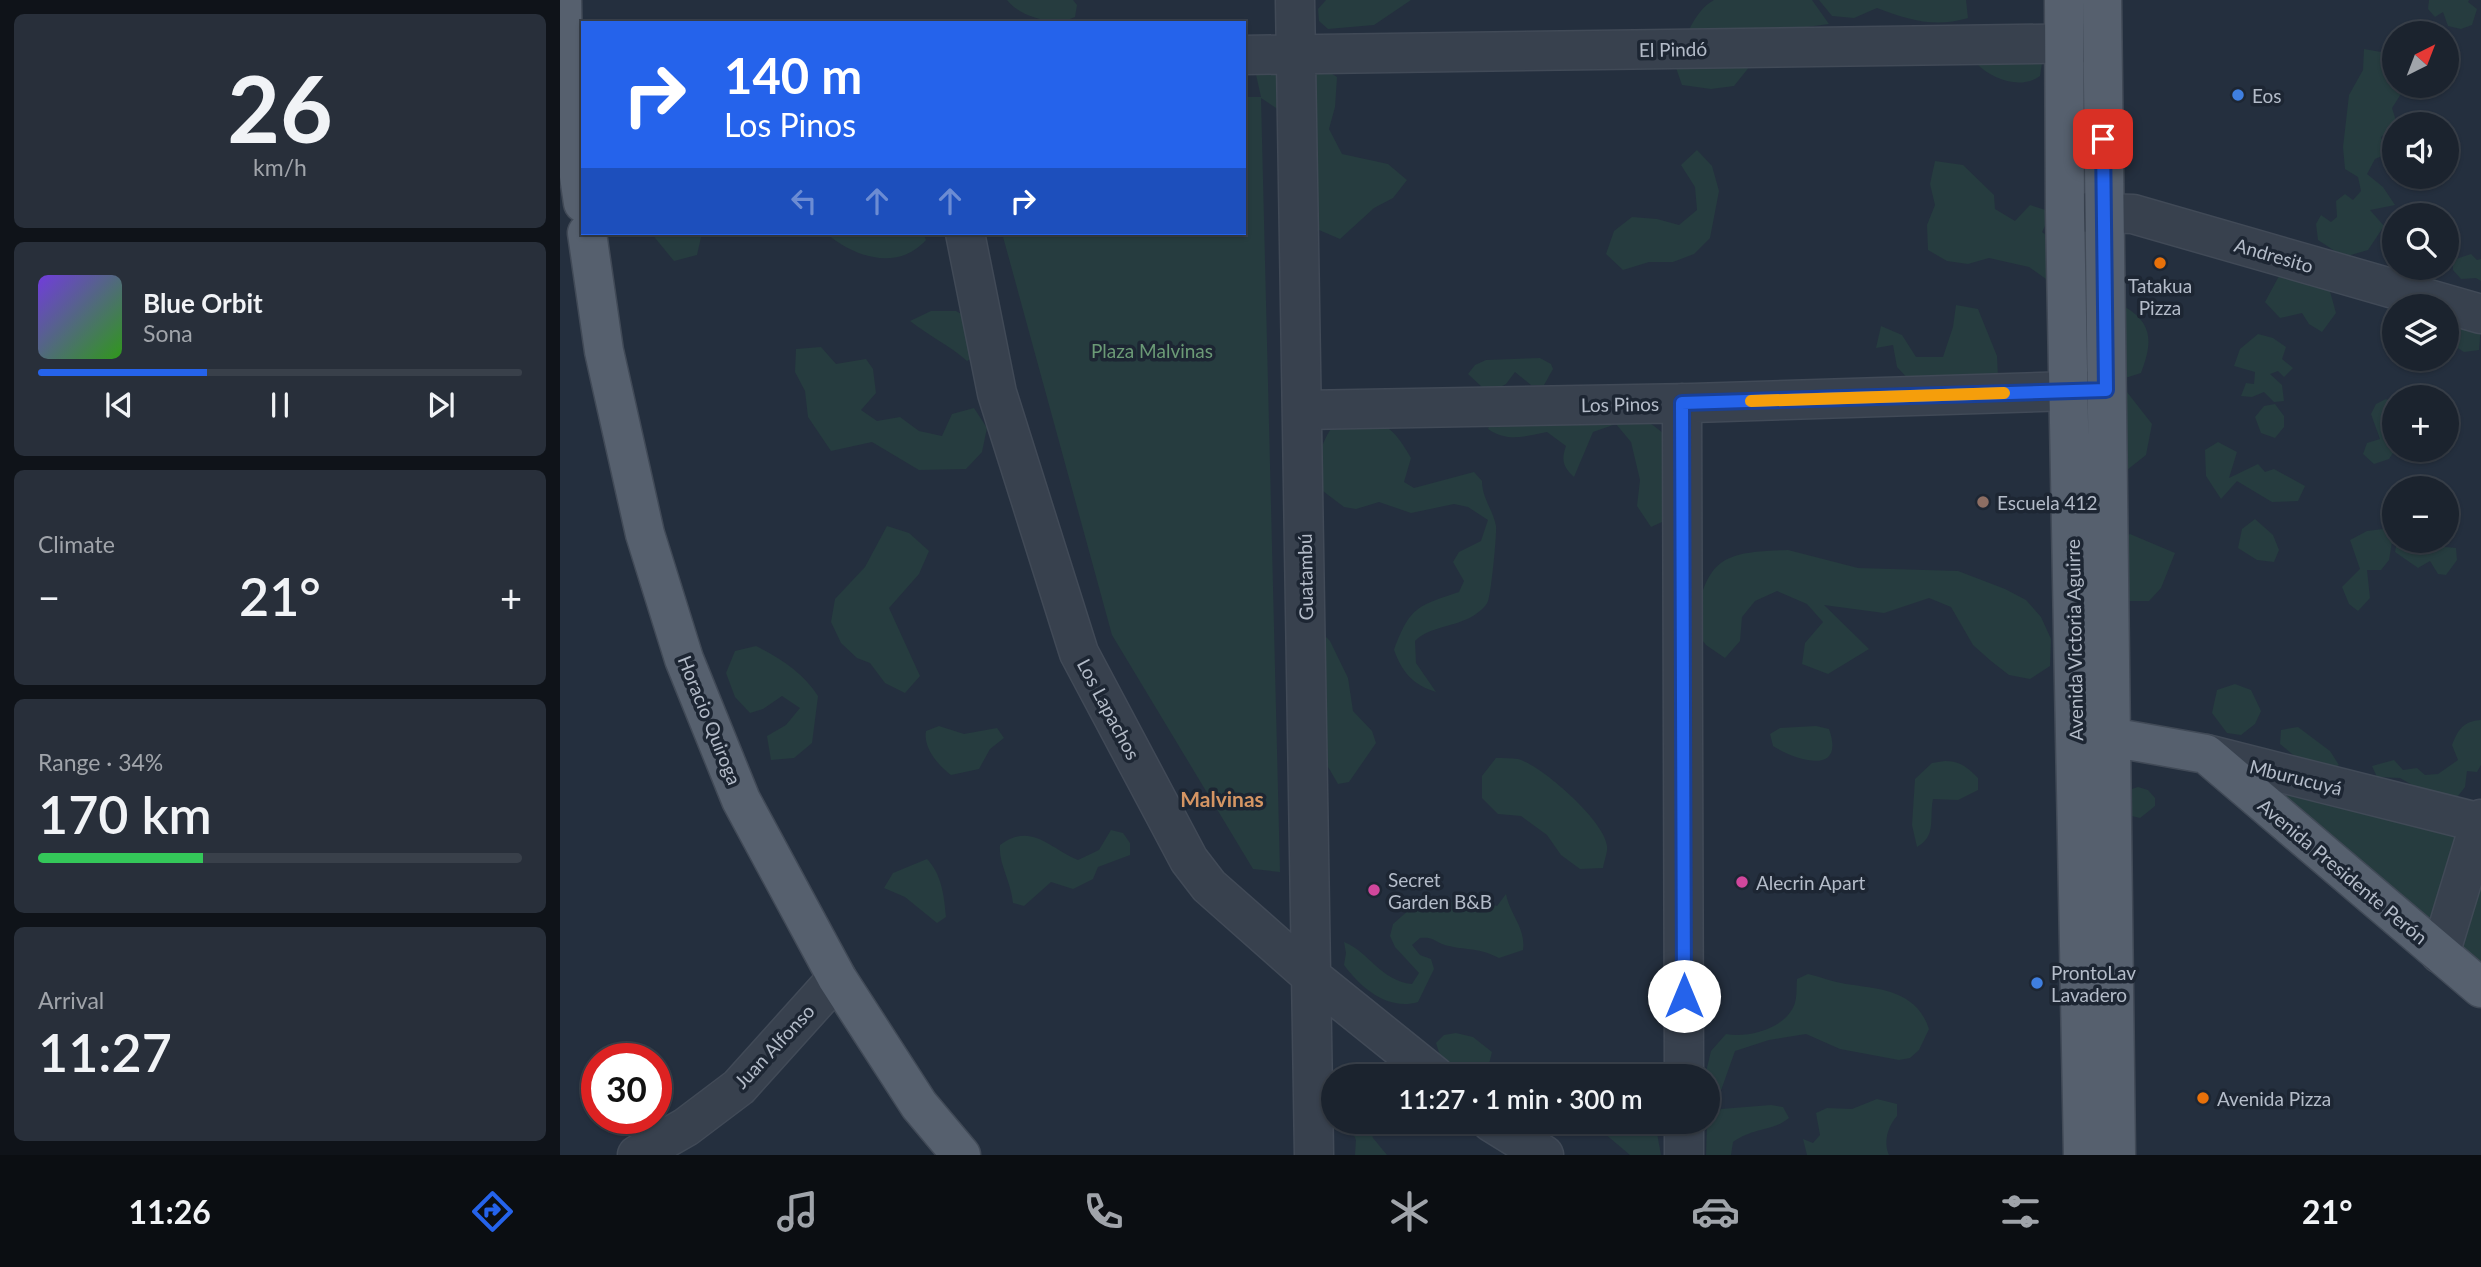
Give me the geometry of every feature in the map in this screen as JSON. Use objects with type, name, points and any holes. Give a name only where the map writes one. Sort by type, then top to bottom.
[{"type":"main road","points":[[562,0],[581,184]]},
{"type":"main road","name":"Avenida Victoria Aguirre","points":[[2064,0],[2065,212],[2088,390],[2110,737],[2116,1155]]},
{"type":"main road","name":"Avenida Victoria Aguirre","points":[[2083,1155],[2088,390],[2104,211],[2102,0]]},
{"type":"main road","name":"Horacio Quiroga","points":[[587,235],[604,352],[645,534],[684,659],[741,800],[837,978],[919,1105],[961,1155]]},
{"type":"main road","name":"Mburucuyá","points":[[2110,737],[2206,754]]},
{"type":"main road","name":"Avenida Presidente Perón","points":[[2206,754],[2481,988]]},
{"type":"street","name":"Guatambú","points":[[1295,0],[1314,1155]]},
{"type":"street","name":"El Pindó","points":[[1246,55],[2101,43]]},
{"type":"street","name":"Andresito","points":[[2065,212],[2104,211],[2133,214],[2481,314]]},
{"type":"street","name":"Los Lapachos","points":[[965,235],[997,393],[1079,653],[1189,860],[1209,887],[1311,977],[1420,1064]]},
{"type":"street","name":"Los Pinos","points":[[1302,410],[1682,403],[2088,390]]},
{"type":"street","points":[[1682,403],[1684,1064]]},
{"type":"street","name":"Mburucuyá","points":[[2206,754],[2481,822]]},
{"type":"street","points":[[2440,954],[2481,822]]},
{"type":"street","name":"Juan Alfonso","points":[[637,1155],[686,1127],[739,1087],[837,978]]},
{"type":"street","points":[[1510,1134],[1544,1155]]},
{"type":"street","points":[[1684,1134],[1684,1155]]},
{"type":"green space","points":[[1007,0],[1073,0],[1077,5],[1075,17],[1058,21],[1029,16]]},
{"type":"green space","points":[[1326,0],[1411,0],[1374,25],[1328,29],[1319,21],[1318,9]]},
{"type":"green space","points":[[1714,0],[1812,0],[1829,24],[1778,31],[1734,86],[1711,89],[1682,85],[1675,65],[1685,38],[1700,12]]},
{"type":"green space","points":[[1819,0],[1966,0],[1968,18],[1944,22],[1922,21],[1877,8],[1854,18],[1832,16]]},
{"type":"green space","points":[[2429,0],[2469,0],[2477,9],[2472,25],[2461,29],[2459,21],[2446,21],[2443,12],[2435,17],[2428,9]]},
{"type":"green space","points":[[2364,49],[2382,53],[2382,98],[2398,98],[2392,108],[2393,112],[2382,112],[2382,156],[2375,159],[2367,174],[2382,186],[2394,203],[2382,203],[2382,208],[2370,210],[2382,224],[2382,229],[2368,250],[2344,257],[2318,240],[2316,224],[2321,215],[2331,222],[2337,217],[2336,201],[2345,194],[2353,200],[2361,191],[2358,177],[2345,169],[2343,147],[2349,95],[2363,70]]},
{"type":"green space","points":[[2042,63],[2040,76],[2024,82],[1998,78],[1977,64]]},
{"type":"green space","name":"Plaza Malvinas","points":[[1317,65],[1337,77],[1335,107],[1329,129],[1342,154],[1388,164],[1407,180],[1393,198],[1374,208],[1340,239],[1319,230],[1297,190],[1282,112],[1261,98],[1280,872],[1253,869],[1112,635],[1003,235],[1246,235],[1246,97],[1261,97],[1255,70]]},
{"type":"green space","points":[[1697,150],[1712,166],[1719,191],[1710,238],[1694,254],[1673,262],[1649,262],[1623,270],[1606,254],[1614,231],[1632,217],[1657,219],[1679,225],[1697,210],[1695,187],[1681,165]]},
{"type":"green space","points":[[1935,161],[1963,165],[1994,195],[1995,209],[2015,221],[2030,205],[2052,212],[2042,232],[2062,247],[2069,285],[2046,279],[2029,267],[1989,258],[1968,264],[1947,261],[1928,250],[1927,225],[1935,205],[1930,184]]},
{"type":"green space","points":[[653,235],[702,235],[697,255],[674,261]]},
{"type":"green space","points":[[828,235],[924,235],[926,240],[903,256],[890,258],[864,255]]},
{"type":"green space","points":[[2471,254],[2477,260],[2481,259],[2481,281],[2476,278],[2461,279],[2459,258]]},
{"type":"green space","points":[[2291,265],[2326,277],[2336,313],[2322,332],[2309,324],[2302,313],[2280,318],[2265,302],[2279,276]]},
{"type":"green space","points":[[1956,305],[1978,309],[1997,356],[1998,378],[1913,384],[1897,367],[1893,345],[1876,348],[1881,326],[1902,335],[1916,357],[1943,357],[1953,327]]},
{"type":"green space","points":[[2125,307],[2141,320],[2146,328],[2148,344],[2141,373],[2122,379],[2108,315]]},
{"type":"green space","points":[[931,311],[956,311],[983,326],[986,350],[967,361],[910,321]]},
{"type":"green space","points":[[2463,322],[2481,325],[2479,350],[2464,352],[2459,349],[2459,328]]},
{"type":"green space","points":[[2258,334],[2273,338],[2286,347],[2282,359],[2293,368],[2284,377],[2278,371],[2270,374],[2282,385],[2284,401],[2274,402],[2264,392],[2252,397],[2241,396],[2246,383],[2254,384],[2255,372],[2234,366],[2240,349]]},
{"type":"green space","points":[[821,347],[836,364],[866,359],[873,369],[876,393],[861,410],[877,421],[900,417],[919,431],[942,436],[952,414],[974,408],[987,428],[982,452],[966,469],[919,470],[872,442],[831,451],[808,417],[805,391],[795,372],[796,349]]},
{"type":"green space","points":[[1540,358],[1551,364],[1553,369],[1544,385],[1531,385],[1515,372],[1506,384],[1495,390],[1482,387],[1468,374],[1475,365],[1486,360]]},
{"type":"green space","points":[[2127,392],[2152,424],[2146,455],[2127,470],[2105,415]]},
{"type":"green space","points":[[2382,401],[2382,461],[2374,464],[2363,454],[2367,443],[2380,439],[2371,414],[2376,404]]},
{"type":"green space","points":[[2275,404],[2284,416],[2284,427],[2275,438],[2261,433],[2255,417],[2264,406]]},
{"type":"green space","points":[[1493,416],[1645,419],[1672,440],[1668,511],[1662,522],[1651,527],[1637,506],[1640,480],[1631,442],[1616,424],[1593,432],[1574,477],[1564,463],[1566,446],[1547,432],[1517,437],[1503,436],[1488,429]]},
{"type":"green space","points":[[1337,421],[1373,422],[1381,424],[1396,435],[1411,458],[1404,482],[1414,488],[1474,472],[1482,481],[1496,526],[1488,601],[1473,616],[1428,632],[1415,641],[1416,663],[1436,692],[1409,677],[1394,650],[1405,625],[1417,610],[1459,592],[1464,581],[1453,562],[1459,552],[1481,541],[1488,520],[1468,507],[1454,504],[1411,513],[1379,502],[1356,509],[1344,507],[1315,485],[1323,443]]},
{"type":"green space","points":[[2218,442],[2237,452],[2229,478],[2258,464],[2265,472],[2274,469],[2305,486],[2298,501],[2272,502],[2237,481],[2221,499],[2206,476],[2205,450]]},
{"type":"green space","points":[[2255,519],[2273,535],[2279,550],[2274,562],[2257,560],[2238,548],[2242,529]]},
{"type":"green space","points":[[887,526],[909,533],[929,551],[919,574],[889,608],[920,676],[905,693],[885,683],[870,663],[857,658],[841,643],[831,622],[835,599],[865,567]]},
{"type":"green space","points":[[2382,529],[2382,553],[2390,553],[2389,560],[2381,570],[2367,570],[2370,598],[2358,611],[2349,604],[2342,587],[2360,569],[2350,540],[2367,531]]},
{"type":"green space","points":[[2130,534],[2175,553],[2161,588],[2149,601],[2128,601],[2104,548]]},
{"type":"green space","points":[[1788,550],[1858,568],[1958,571],[2005,589],[2026,600],[2041,617],[2051,639],[2050,666],[2030,679],[2009,675],[1973,645],[1951,607],[1929,598],[1884,613],[1824,605],[1869,649],[1828,674],[1802,664],[1805,643],[1823,622],[1807,604],[1777,591],[1755,601],[1742,617],[1740,641],[1725,658],[1706,645],[1693,628],[1704,587],[1711,574],[1731,557],[1746,553]]},
{"type":"green space","points":[[2396,553],[2456,553],[2457,560],[2446,575],[2438,574],[2430,561],[2418,568]]},
{"type":"green space","points":[[1322,633],[1330,641],[1348,678],[1353,711],[1372,731],[1376,743],[1349,782],[1338,784],[1327,765]]},
{"type":"green space","points":[[756,646],[790,667],[818,696],[812,743],[794,758],[771,760],[767,736],[786,725],[800,708],[782,696],[763,709],[750,713],[735,697],[726,673],[735,651]]},
{"type":"green space","points":[[2235,684],[2251,690],[2261,711],[2255,724],[2241,735],[2227,733],[2212,713],[2217,690]]},
{"type":"green space","points":[[2481,720],[2481,765],[2477,772],[2467,771],[2465,787],[2458,796],[2437,799],[2400,778],[2377,777],[2372,766],[2394,760],[2403,770],[2417,768],[2425,775],[2438,774],[2458,760],[2452,745],[2459,731],[2465,724]]},
{"type":"green space","points":[[939,726],[964,734],[997,728],[1004,738],[990,749],[979,769],[951,775],[937,761],[927,744],[926,731]]},
{"type":"green space","points":[[1816,726],[1829,729],[1831,754],[1825,759],[1816,761],[1793,756],[1773,746],[1770,734],[1780,728]]},
{"type":"green space","points":[[2298,727],[2330,751],[2339,765],[2325,774],[2302,762],[2280,744],[2281,730]]},
{"type":"green space","points":[[2206,754],[2481,823],[2481,988]]},
{"type":"green space","points":[[1496,758],[1518,759],[1528,763],[1556,783],[1584,809],[1604,835],[1607,846],[1603,868],[1580,869],[1561,855],[1547,835],[1521,816],[1498,814],[1482,798],[1482,776]]},
{"type":"green space","points":[[1932,763],[1959,763],[1978,778],[1978,790],[1958,800],[1933,799],[1930,832],[1917,847],[1912,825],[1915,779]]},
{"type":"green space","points":[[2138,787],[2148,790],[2155,798],[2155,806],[2140,818],[2111,811],[2111,796]]},
{"type":"green space","points":[[1111,830],[1123,833],[1130,843],[1130,855],[1098,867],[1093,879],[1073,889],[1051,882],[1024,906],[1013,903],[1000,845],[1021,836],[1030,836],[1078,860],[1099,850]]},
{"type":"green space","points":[[927,859],[939,879],[944,901],[946,917],[937,923],[905,897],[884,888],[893,873]]},
{"type":"green space","points":[[1506,894],[1520,928],[1523,950],[1499,958],[1442,944],[1430,938],[1420,938],[1412,945],[1420,955],[1431,959],[1434,969],[1418,1002],[1396,1003],[1376,995],[1359,982],[1344,965],[1344,942],[1361,952],[1392,978],[1412,984],[1419,973],[1395,947],[1390,936],[1393,924],[1418,902],[1430,903],[1435,908],[1467,896],[1497,906]]},
{"type":"green space","points":[[1808,974],[1884,990],[1906,999],[1923,1016],[1929,1029],[1919,1050],[1910,1058],[1899,1060],[1840,1049],[1806,1034],[1769,1040],[1735,1051],[1720,1093],[1720,1064],[1708,1064],[1711,1051],[1726,1034],[1743,1035],[1762,1031],[1786,1018],[1795,1004],[1797,979]]},
{"type":"green space","points":[[1456,1033],[1473,1037],[1492,1052],[1489,1064],[1443,1064],[1436,1043],[1444,1035]]},
{"type":"green space","points":[[1877,1099],[1897,1104],[1897,1116],[1891,1124],[1887,1140],[1889,1155],[1807,1155],[1803,1139],[1813,1143],[1820,1135],[1816,1113],[1827,1108],[1852,1109]]},
{"type":"green space","points":[[1771,1105],[1783,1107],[1789,1118],[1776,1126],[1748,1134],[1733,1142],[1731,1155],[1706,1155],[1707,1134],[1720,1134],[1721,1109]]},
{"type":"green space","points":[[1353,1134],[1372,1134],[1387,1155],[1355,1155],[1356,1140]]},
{"type":"green space","points":[[1605,1134],[1657,1134],[1661,1155],[1630,1155]]},
{"type":"slow traffic","points":[[1751,401],[2004,393]]},
{"type":"place","name":"Eos","points":[[2238,95]]},
{"type":"place","name":"Tatakua Pizza","points":[[2160,263]]},
{"type":"place","name":"Escuela 412","points":[[1983,502]]},
{"type":"place","name":"Alecrin Apart","points":[[1742,882]]},
{"type":"place","name":"Secret Garden B&B","points":[[1374,890]]},
{"type":"place","name":"ProntoLav Lavadero","points":[[2037,983]]},
{"type":"place","name":"Avenida Pizza","points":[[2203,1098]]},
{"type":"district","name":"Malvinas","points":[[1222,798]]},
{"type":"route","points":[[1684,996],[1682,403],[2106,390],[2103,139]]}]
